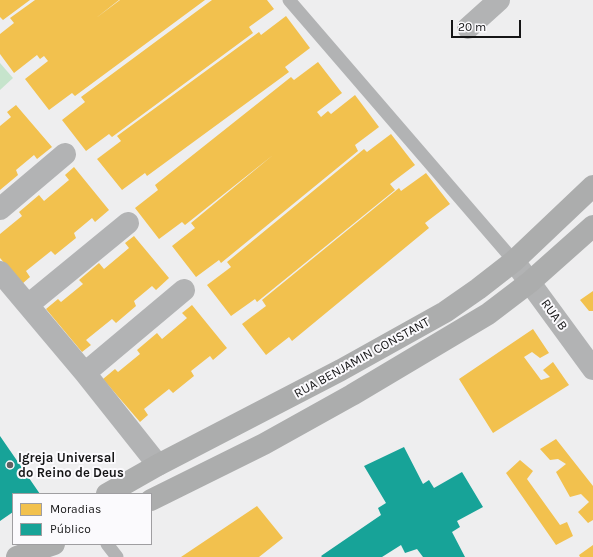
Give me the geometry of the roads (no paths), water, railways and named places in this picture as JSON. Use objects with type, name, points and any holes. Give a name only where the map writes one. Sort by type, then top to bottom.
[{"type":"main road","name":"RUA BENJAMIN CONSTANT","points":[[109,493],[158,465],[328,377],[445,312],[514,261],[593,186]]},
{"type":"main road","name":"RUA BENJAMIN CONSTANT","points":[[152,500],[264,444],[352,395],[488,314],[530,282],[593,226]]},
{"type":"main road","points":[[9,557],[27,545]]},
{"type":"main road","points":[[17,557],[51,545]]},
{"type":"street","points":[[468,28],[499,0]]},
{"type":"street","points":[[0,209],[65,154]]},
{"type":"street","points":[[28,305],[128,223]]},
{"type":"street","name":"RUA B","points":[[514,261],[593,369]]},
{"type":"street","points":[[0,272],[85,373],[158,465]]},
{"type":"street","points":[[85,373],[184,290]]},
{"type":"lane","points":[[289,0],[514,261]]},
{"type":"lane","points":[[108,545],[117,557]]},
{"type":"place","name":"Igreja Universal do Reino de Deus","points":[[10,465]]}]
